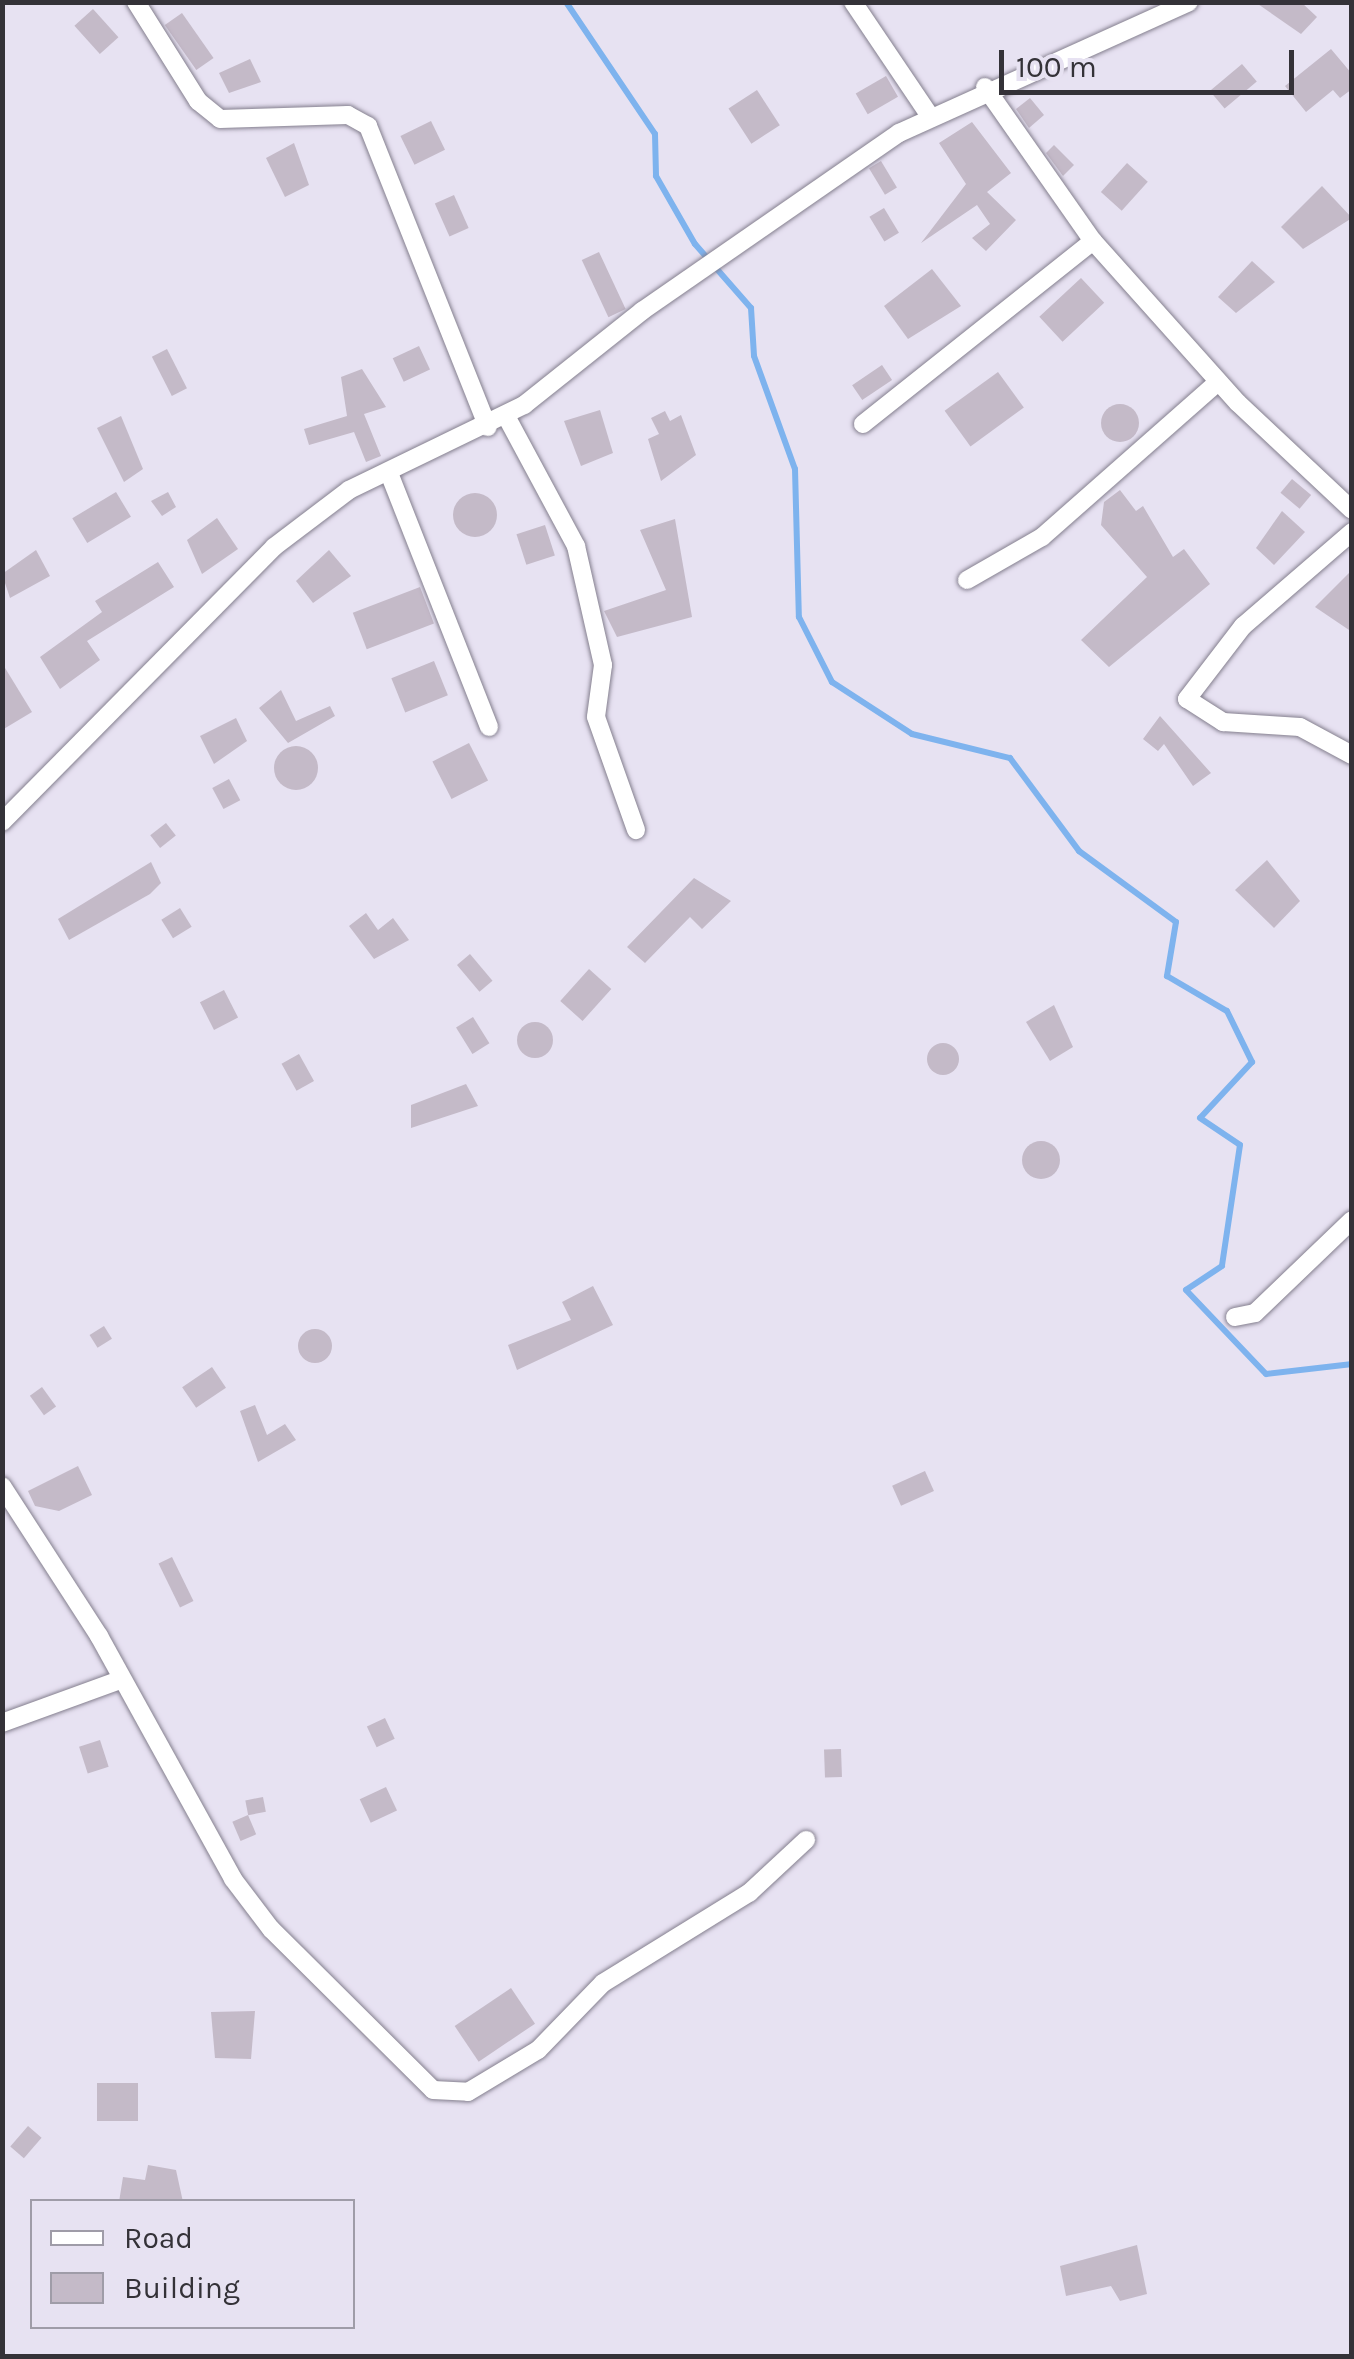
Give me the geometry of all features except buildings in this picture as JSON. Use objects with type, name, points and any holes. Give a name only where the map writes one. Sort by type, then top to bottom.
[{"type":"street","points":[[136,2],[198,101],[220,119],[348,115],[368,126],[488,427]]},
{"type":"street","points":[[852,2],[930,116]]},
{"type":"street","points":[[2,822],[274,548],[349,490],[506,416],[696,279],[720,257],[930,116],[985,87],[1188,2]]},
{"type":"street","points":[[985,87],[1093,241],[1218,382],[1352,510]]},
{"type":"street","points":[[863,424],[1093,241]]},
{"type":"street","points":[[967,580],[1042,537],[1218,382]]},
{"type":"street","points":[[506,416],[576,546],[603,666],[596,717],[636,830]]},
{"type":"street","points":[[389,473],[488,727]]},
{"type":"street","points":[[1352,532],[1243,626],[1187,699],[1222,722],[1300,728],[1352,755]]},
{"type":"street","points":[[1235,1317],[1255,1313],[1352,1220]]},
{"type":"street","points":[[2,1486],[270,1929],[433,2090],[450,2096],[538,2050],[603,1983],[749,1893],[806,1840]]},
{"type":"street","points":[[2,1723],[120,1680]]},
{"type":"waterway","points":[[566,2],[655,134],[656,176],[695,244],[751,308],[754,356],[795,469],[799,617],[832,682],[912,734],[1010,758],[1079,851],[1176,922],[1167,976],[1227,1011],[1252,1062],[1200,1118],[1240,1145],[1222,1266],[1186,1290],[1266,1374],[1352,1364]]}]
